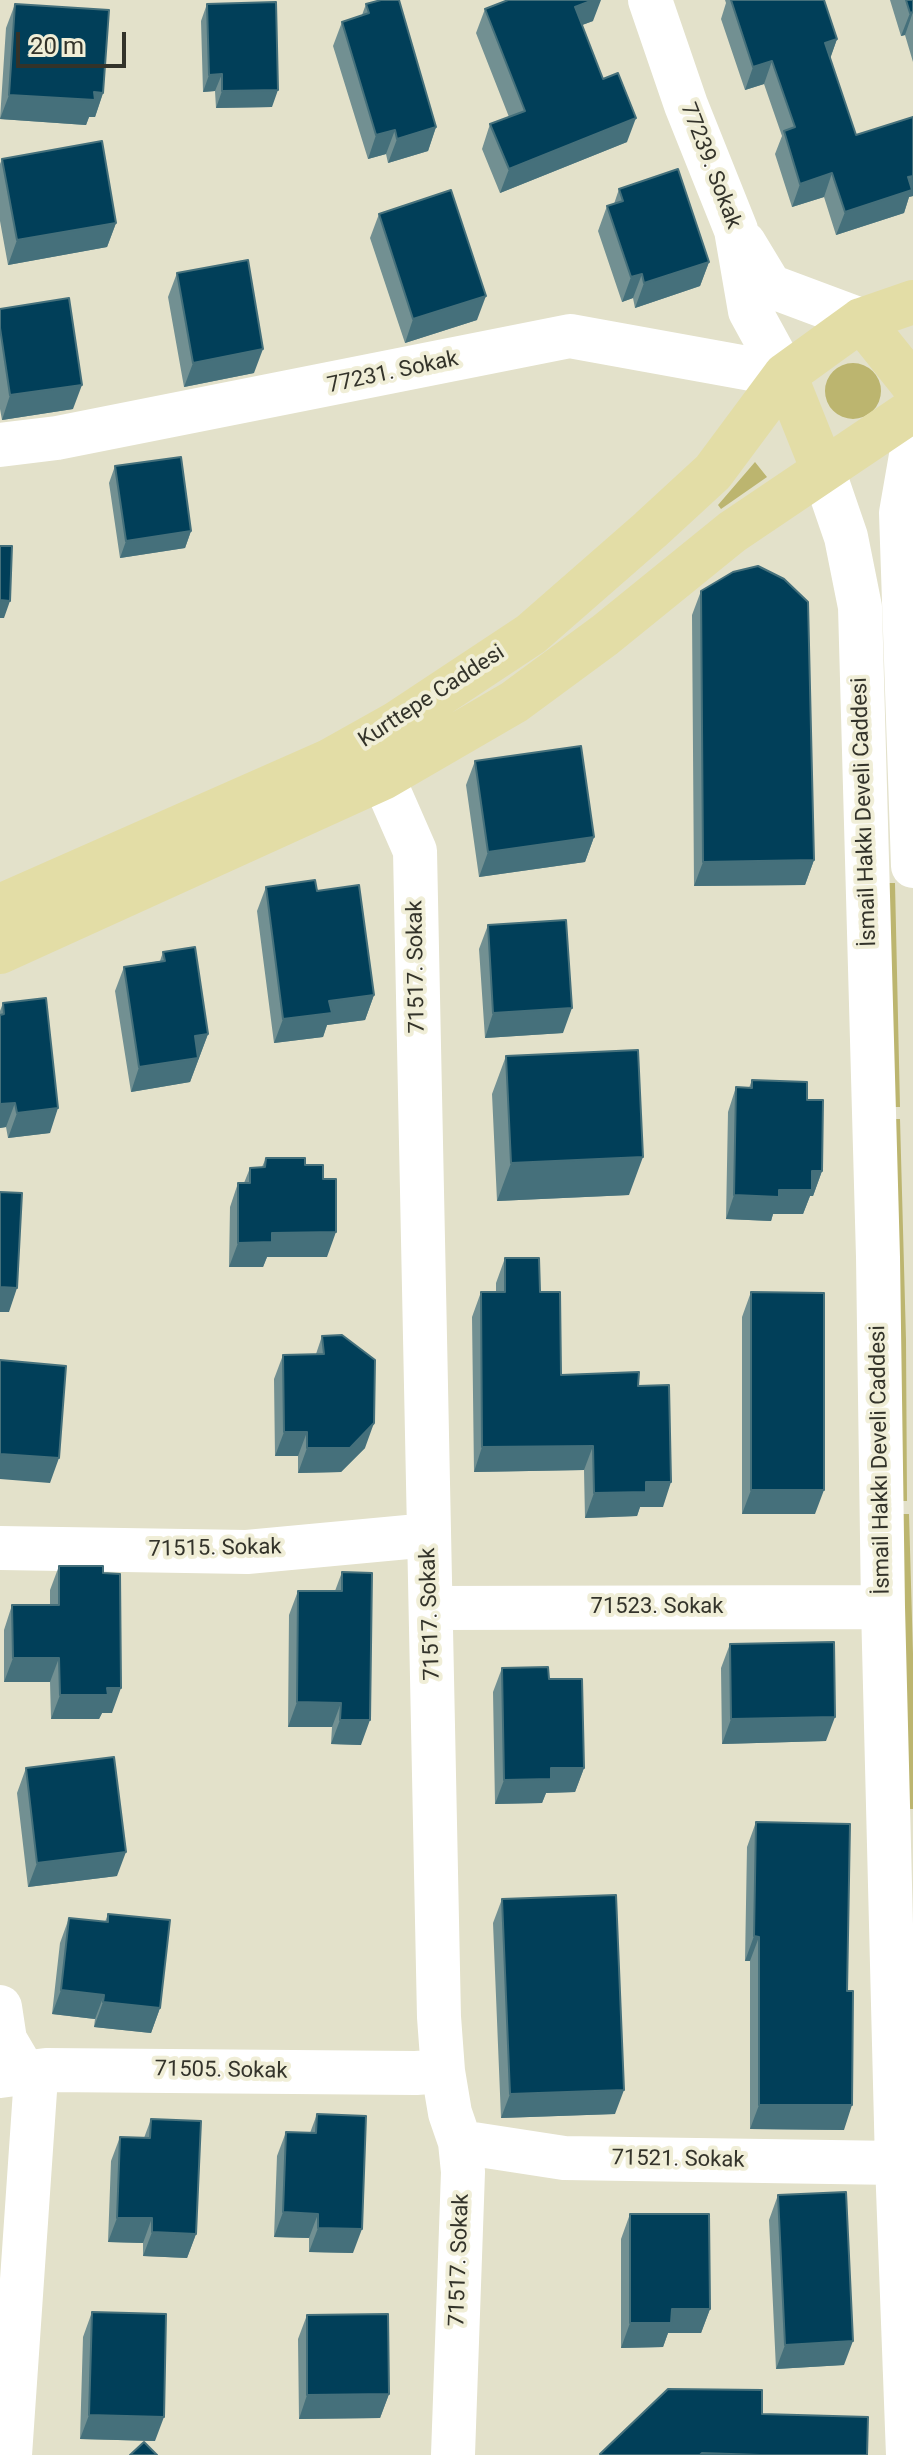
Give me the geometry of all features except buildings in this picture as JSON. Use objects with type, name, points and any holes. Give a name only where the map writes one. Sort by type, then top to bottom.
[{"type":"main road","points":[[913,302],[861,320],[913,385]]},
{"type":"main road","name":"Kurttepe Caddesi","points":[[0,906],[329,761],[395,724],[518,642],[573,598],[713,472],[785,375],[861,320]]},
{"type":"main road","points":[[785,375],[823,470]]},
{"type":"main road","name":"Kurttepe Caddesi","points":[[0,952],[383,778],[514,702],[605,635],[732,532],[913,410]]},
{"type":"street","name":"77239. Sokak","points":[[650,0],[686,105],[736,230],[750,311],[785,375]]},
{"type":"street","points":[[736,230],[770,286],[861,320]]},
{"type":"street","name":"77231. Sokak","points":[[0,445],[57,438],[570,336],[785,375]]},
{"type":"street","name":"İsmail Hakkı Develi Caddesi","points":[[913,444],[901,513],[913,866]]},
{"type":"street","name":"İsmail Hakkı Develi Caddesi","points":[[823,470],[846,537],[860,607],[878,1257],[897,2163],[908,2455]]},
{"type":"street","name":"71517. Sokak","points":[[383,778],[415,851],[439,2017],[443,2071],[450,2113],[460,2142],[463,2172],[453,2455]]},
{"type":"street","name":"71515. Sokak","points":[[0,1548],[247,1552],[429,1535]]},
{"type":"street","name":"71523. Sokak","points":[[431,1608],[883,1607]]},
{"type":"street","points":[[0,2007],[12,2074],[35,2091],[10,2455]]},
{"type":"street","name":"71505. Sokak","points":[[12,2074],[46,2070],[443,2071]]},
{"type":"street","name":"71521. Sokak","points":[[460,2142],[564,2158],[897,2163]]},
{"type":"shaded area","points":[[853,363],[873,371],[881,391],[873,411],[853,419],[833,411],[825,391],[833,371]]},
{"type":"shaded area","points":[[755,462],[767,477],[721,509],[718,505]]},
{"type":"shaded area","points":[[886,883],[895,883],[900,1107],[889,1107]]},
{"type":"shaded area","points":[[890,1119],[900,1119],[907,1501],[897,1501]]},
{"type":"shaded area","points":[[898,1514],[909,1514],[913,1809],[909,1809]]}]
